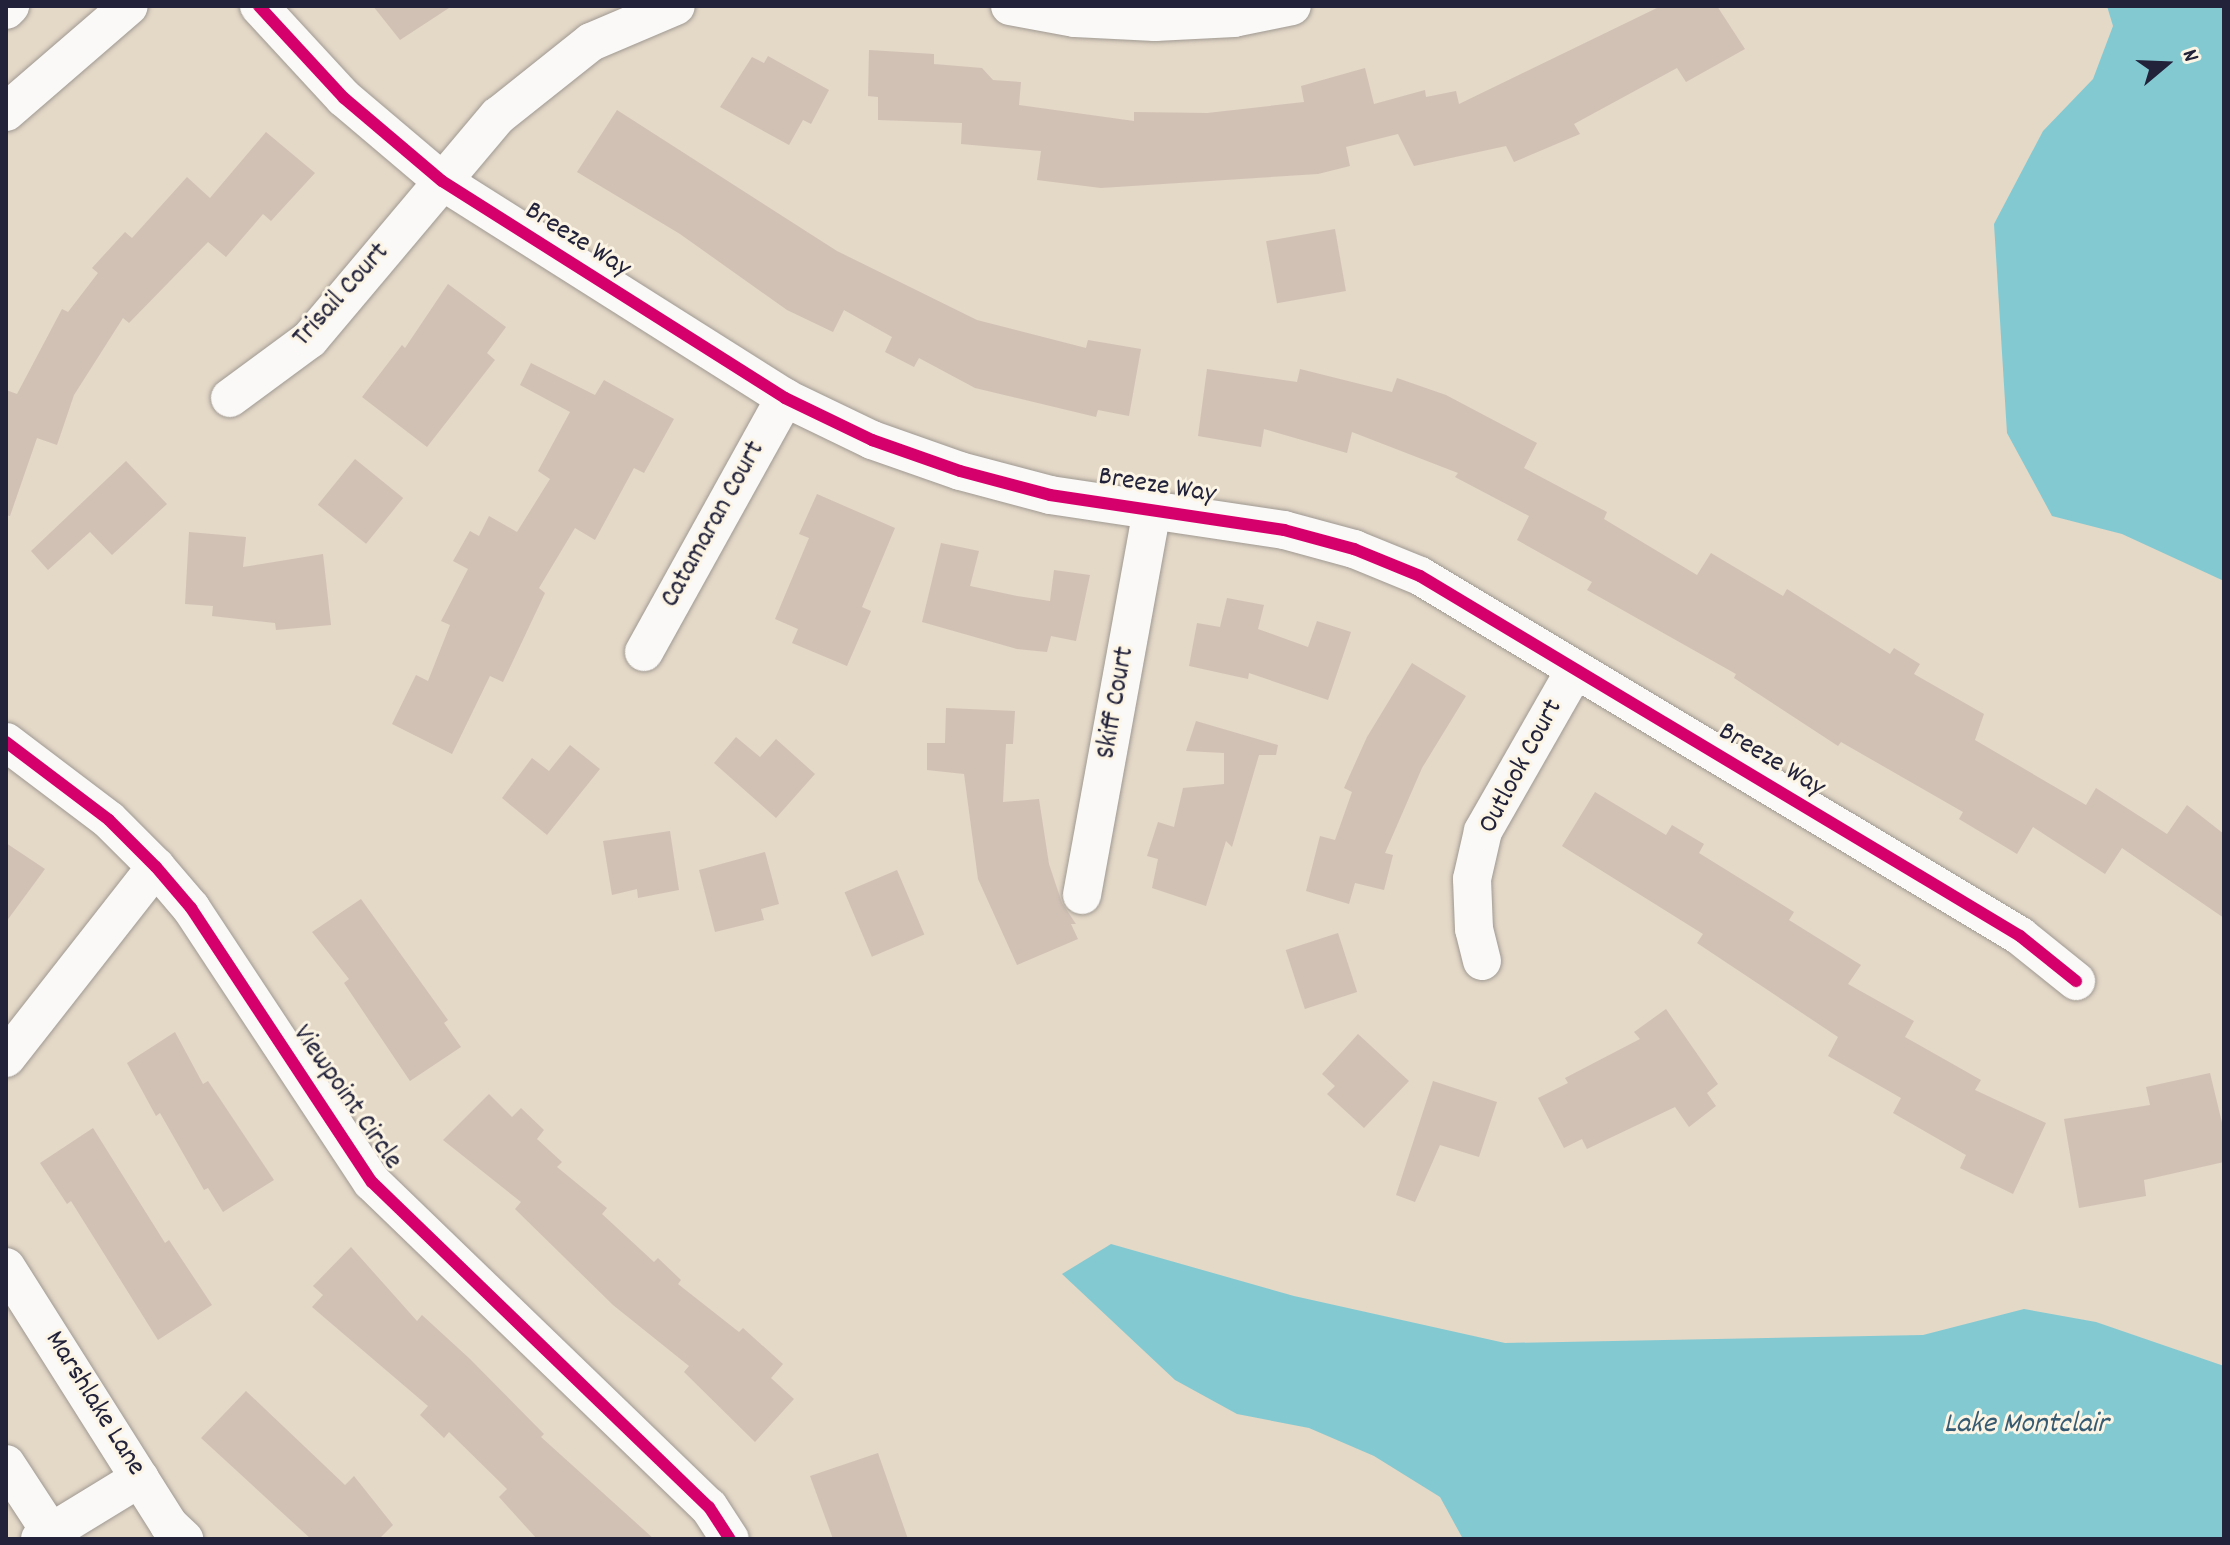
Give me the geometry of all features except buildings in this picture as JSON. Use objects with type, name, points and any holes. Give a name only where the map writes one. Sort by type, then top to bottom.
[{"type":"street","points":[[6,10],[10,6]]},
{"type":"street","points":[[6,112],[129,6]]},
{"type":"street","name":"Breeze Way","points":[[259,6],[344,98],[442,181],[785,398],[872,440],[960,471],[1050,495],[1284,530],[1354,549],[1420,576],[2020,936],[2076,981]]},
{"type":"street","name":"Trisail Court","points":[[230,398],[310,339],[498,116],[547,72],[591,42],[676,6]]},
{"type":"street","points":[[1010,6],[1075,18],[1155,22],[1234,18],[1292,6]]},
{"type":"street","name":"Catamaran Court","points":[[644,652],[785,398]]},
{"type":"street","name":"Skiff Court","points":[[1082,895],[1152,510]]},
{"type":"street","name":"Outlook Court","points":[[1482,961],[1472,879],[1483,831],[1575,670]]},
{"type":"street","name":"Viewpoint Circle","points":[[6,742],[109,820],[156,867],[191,908],[372,1182],[709,1507],[730,1539]]},
{"type":"street","points":[[6,1058],[156,867]]},
{"type":"street","name":"Marshlake Lane","points":[[6,1267],[140,1478],[184,1539]]},
{"type":"street","points":[[6,1464],[48,1537],[140,1478]]},
{"type":"water","points":[[2107,6],[2224,6],[2224,581],[2122,534],[2052,516],[2007,433],[1994,224],[2043,131],[2093,79],[2113,26]]},
{"type":"water","name":"Lake Montclair","points":[[1111,1244],[1294,1296],[1505,1343],[1923,1335],[2024,1309],[2096,1322],[2224,1366],[2224,1539],[1463,1539],[1440,1497],[1374,1456],[1309,1428],[1237,1414],[1175,1380],[1062,1274]]},
{"type":"cycle path","points":[[259,6],[344,98],[442,181],[785,398],[872,440],[960,471],[1050,495],[1284,530],[1354,549],[1420,576],[2020,936],[2076,981]]},
{"type":"cycle path","points":[[6,742],[109,820],[156,867],[191,908],[372,1182],[709,1507],[730,1539]]}]
